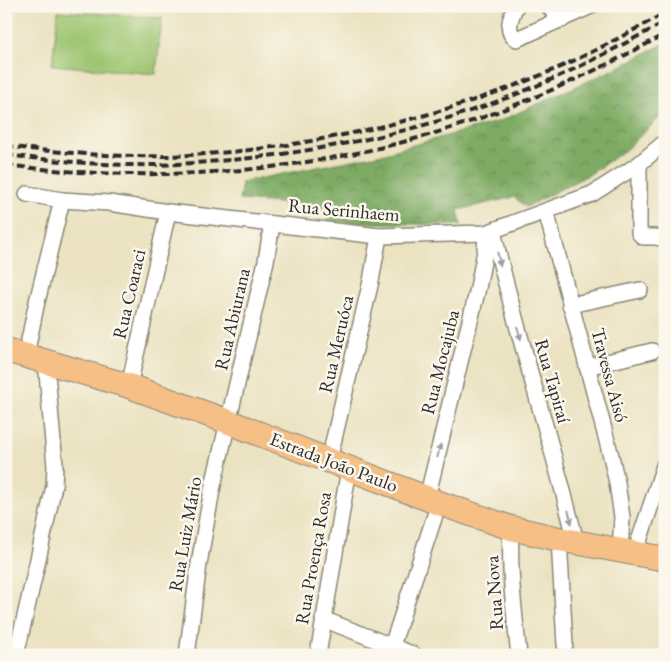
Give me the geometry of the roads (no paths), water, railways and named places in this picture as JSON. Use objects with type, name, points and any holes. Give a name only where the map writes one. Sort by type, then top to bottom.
[{"type":"main road","name":"Estrada João Paulo","points":[[26,356],[129,386],[229,422],[433,501],[511,528],[665,559]]},
{"type":"street","points":[[516,6],[510,20],[510,29],[512,36],[518,40],[591,6]]},
{"type":"street","points":[[548,6],[562,20]]},
{"type":"street","name":"Rua Serinhaem","points":[[27,194],[62,200],[109,203],[168,212],[379,236],[489,232],[592,194],[639,164],[665,142]]},
{"type":"street","points":[[639,164],[639,233],[643,237],[665,238]]},
{"type":"street","points":[[16,655],[54,486],[55,466],[26,356],[62,200]]},
{"type":"street","name":"Travessa Aisó","points":[[546,211],[617,483],[628,552]]},
{"type":"street","name":"Rua Coaraci","points":[[129,386],[168,212]]},
{"type":"street","name":"Rua Abiurana","points":[[229,422],[266,261],[272,224]]},
{"type":"street","name":"Rua Tapiraí","points":[[489,232],[564,491],[568,540],[565,645]]},
{"type":"street","name":"Rua Mocajuba","points":[[392,646],[433,501],[489,232]]},
{"type":"street","name":"Rua Meruóca","points":[[338,464],[379,236]]},
{"type":"street","points":[[478,288],[506,286]]},
{"type":"street","points":[[570,305],[640,290]]},
{"type":"street","points":[[587,366],[652,351]]},
{"type":"street","name":"Rua Luiz Mário","points":[[191,653],[190,621],[205,528],[212,490],[229,422]]},
{"type":"street","points":[[628,552],[665,463]]},
{"type":"street","name":"Rua Proença Rosa","points":[[318,655],[338,464]]},
{"type":"street","name":"Rua Nova","points":[[511,528],[510,552],[519,655]]},
{"type":"street","points":[[323,619],[414,655]]},
{"type":"railway","points":[[6,146],[87,154],[168,156],[254,149],[342,135],[416,118],[525,82],[587,54],[665,13]]},
{"type":"railway","points":[[6,155],[100,164],[169,165],[251,158],[357,141],[461,114],[529,89],[564,74],[665,22]]},
{"type":"railway","points":[[6,165],[65,171],[183,174],[242,170],[358,153],[416,139],[497,112],[570,82],[665,34]]}]
